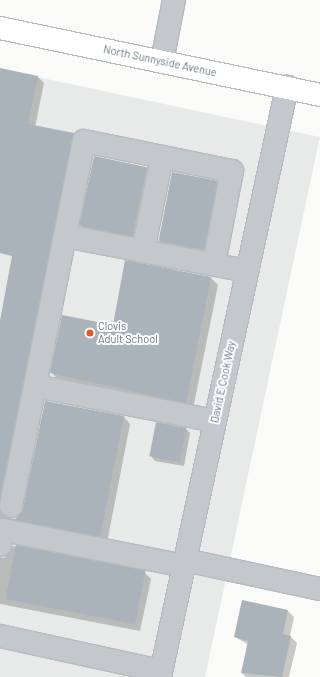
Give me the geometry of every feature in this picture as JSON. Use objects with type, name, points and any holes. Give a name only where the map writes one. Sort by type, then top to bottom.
[{"type":"main road","name":"North Sunnyside Avenue","points":[[0,28],[320,95]]},
{"type":"street","points":[[162,61],[174,0]]},
{"type":"street","name":"David E Cook Way","points":[[161,674],[287,87]]},
{"type":"street","points":[[11,506],[84,141],[232,171],[214,264]]},
{"type":"street","points":[[143,251],[162,157]]},
{"type":"street","points":[[65,236],[247,271]]},
{"type":"street","points":[[35,386],[215,421]]},
{"type":"street","points":[[0,545],[3,530],[320,589]]},
{"type":"street","points":[[0,636],[161,674]]},
{"type":"shaded area","points":[[0,69],[320,137],[205,677],[0,677]]},
{"type":"building","points":[[0,68],[38,76],[28,124],[74,133],[0,497],[0,321],[12,256],[0,253]]},
{"type":"building","points":[[94,156],[147,167],[132,237],[79,225]]},
{"type":"building","points":[[172,172],[217,181],[204,249],[159,241]]},
{"type":"building","points":[[125,260],[211,277],[186,403],[50,373],[62,315],[113,325]]},
{"type":"building","points":[[45,401],[124,416],[100,537],[15,520],[23,508]]},
{"type":"building","points":[[156,422],[186,428],[180,462],[149,456]]},
{"type":"building","points":[[16,545],[146,570],[135,624],[6,599]]},
{"type":"building","points":[[242,600],[288,610],[283,634],[291,636],[282,677],[241,673],[248,641],[234,637]]},
{"type":"place","name":"Clovis Adult School","points":[[90,333]]}]
